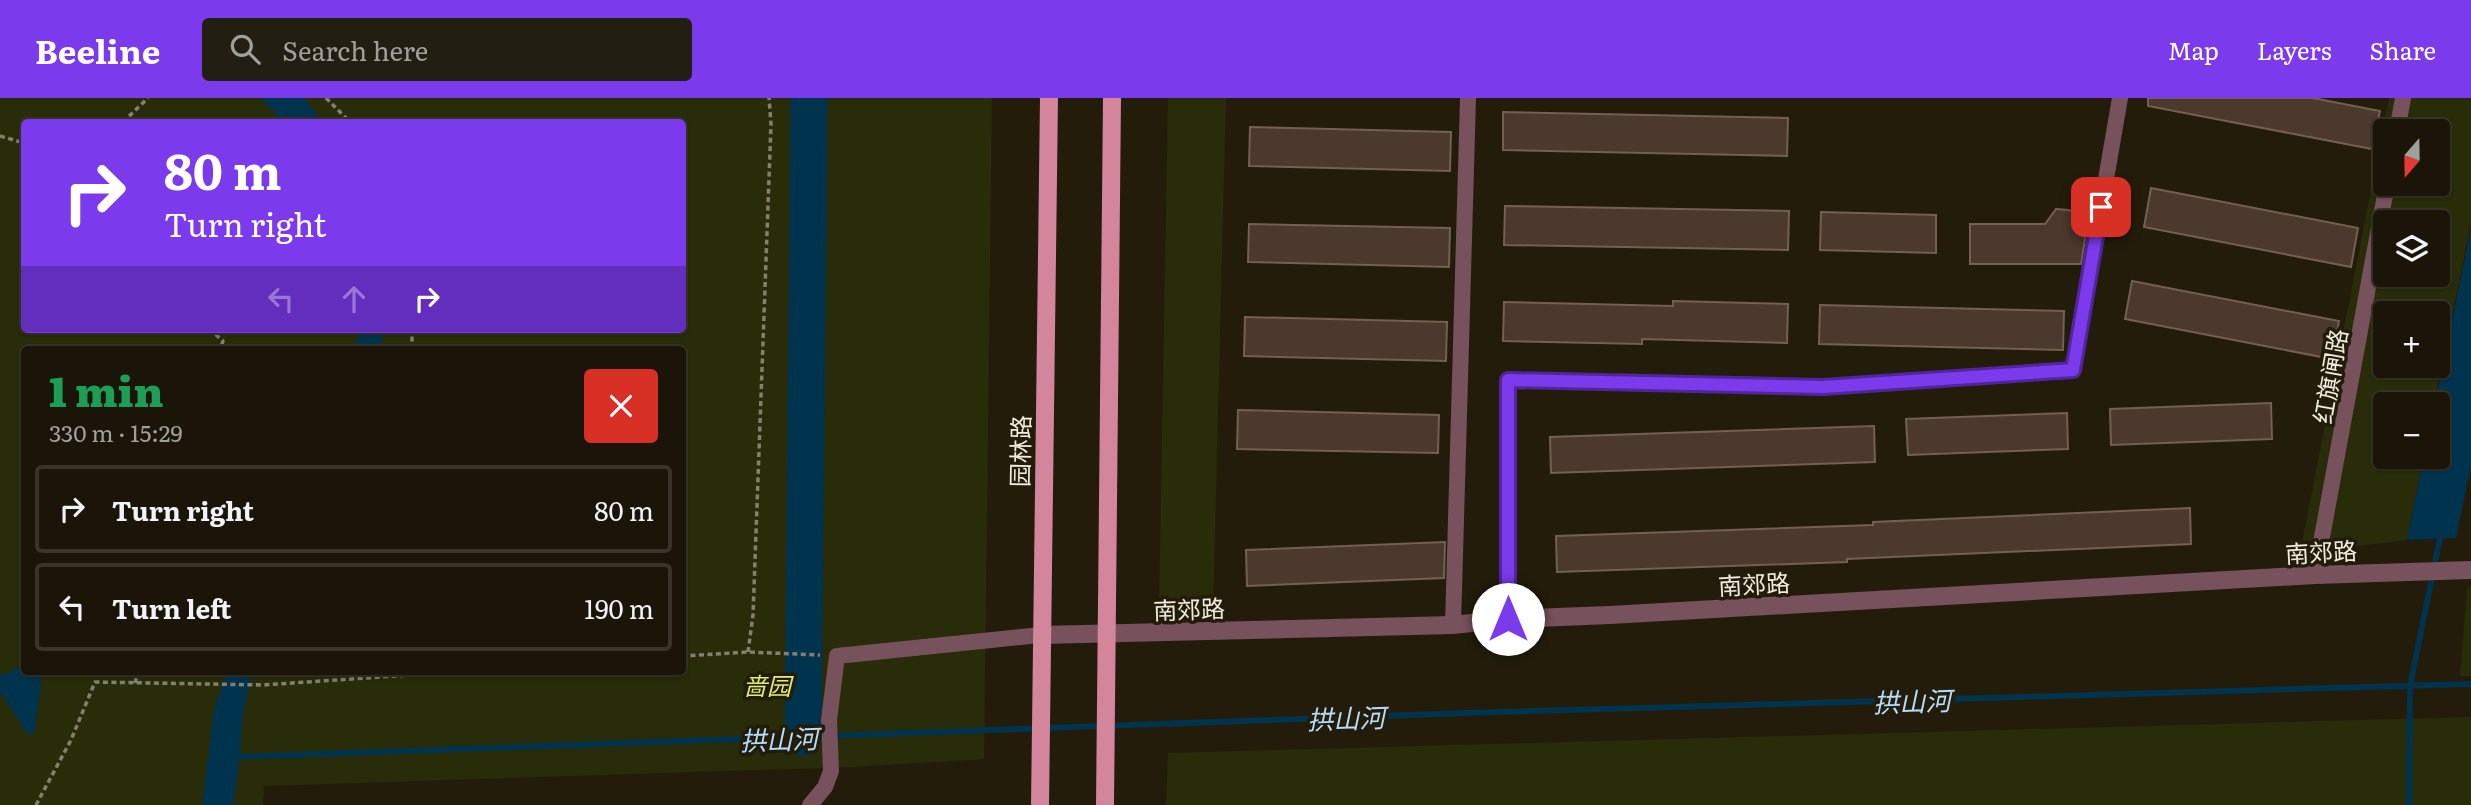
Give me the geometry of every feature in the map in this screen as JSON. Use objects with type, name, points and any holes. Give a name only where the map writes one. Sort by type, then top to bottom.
[{"type":"main road","name":"园林路","points":[[1040,805],[1040,635],[1049,98]]},
{"type":"main road","points":[[1105,805],[1112,98]]},
{"type":"street","points":[[1453,625],[1468,98]]},
{"type":"street","points":[[1508,619],[1508,380],[1823,387],[2073,370],[2120,98]]},
{"type":"street","points":[[2399,119],[2403,98]]},
{"type":"street","name":"红旗闸路","points":[[2315,575],[2385,196]]},
{"type":"street","name":"南郊路","points":[[1040,635],[1453,625],[1508,619],[2315,575],[2471,570]]},
{"type":"street","points":[[810,805],[825,787],[831,771],[830,720],[837,656],[1040,635]]},
{"type":"path","points":[[126,119],[148,98]]},
{"type":"path","points":[[326,98],[347,119]]},
{"type":"path","points":[[748,652],[753,615],[771,124],[769,98]]},
{"type":"path","points":[[0,136],[21,142]]},
{"type":"path","points":[[214,333],[223,341],[221,346]]},
{"type":"path","points":[[686,656],[748,652],[837,656]]},
{"type":"path","points":[[135,683],[137,675]]},
{"type":"path","points":[[36,805],[71,740],[95,682],[263,685],[390,675]]},
{"type":"green space","name":"啬园","points":[[0,98],[992,98],[984,759],[852,767],[264,786],[263,805],[0,805]]},
{"type":"green space","points":[[1168,98],[1226,98],[1213,610],[1159,607]]},
{"type":"green space","points":[[2389,98],[2471,98],[2471,223],[2450,326],[2450,301],[2373,301],[2373,378],[2439,378],[2436,392],[2373,392],[2373,469],[2422,469],[2407,540],[2300,553],[2373,180],[2373,196],[2450,196],[2450,119],[2385,119]]},
{"type":"green space","points":[[2467,587],[2471,587],[2471,676],[2460,676]]},
{"type":"green space","points":[[2471,717],[2471,805],[1166,805],[1168,753]]},
{"type":"water","points":[[260,98],[304,98],[321,119],[281,119]]},
{"type":"water","points":[[2471,228],[2471,466],[2456,538],[2407,540],[2422,469],[2450,469],[2450,392],[2437,392],[2440,378],[2450,378],[2450,331]]},
{"type":"water","points":[[358,333],[384,333],[380,346],[356,346]]},
{"type":"water","points":[[21,662],[21,675],[42,675],[35,732],[28,735],[0,692],[0,673],[4,675],[18,667]]},
{"type":"water","points":[[226,675],[251,675],[242,719],[233,805],[202,805],[214,709]]},
{"type":"building","points":[[2148,98],[2313,98],[2380,111],[2378,119],[2373,119],[2372,149],[2148,106]]},
{"type":"building","points":[[1503,112],[1788,118],[1787,156],[1503,150]]},
{"type":"building","points":[[1250,127],[1451,132],[1450,171],[1249,166]]},
{"type":"building","points":[[2151,188],[2358,228],[2351,267],[2144,227]]},
{"type":"building","points":[[1505,206],[1789,211],[1788,250],[1504,245]]},
{"type":"building","points":[[2056,209],[2069,210],[2077,215],[2082,223],[2085,239],[2081,264],[1970,264],[1970,224],[2045,224]]},
{"type":"building","points":[[1821,212],[1936,215],[1936,253],[1820,250]]},
{"type":"building","points":[[1249,224],[1450,228],[1449,267],[1248,262]]},
{"type":"building","points":[[2132,281],[2339,321],[2332,359],[2125,319]]},
{"type":"building","points":[[1673,301],[1788,304],[1787,343],[1642,339],[1642,344],[1503,341],[1504,302],[1673,306]]},
{"type":"building","points":[[1820,305],[2064,311],[2063,350],[1819,344]]},
{"type":"building","points":[[1245,317],[1447,322],[1446,361],[1244,356]]},
{"type":"building","points":[[2271,403],[2272,439],[2111,445],[2110,409]]},
{"type":"building","points":[[1238,410],[1439,415],[1438,453],[1237,449]]},
{"type":"building","points":[[2067,413],[2068,449],[1908,455],[1906,419]]},
{"type":"building","points":[[1874,426],[1875,462],[1551,473],[1550,437]]},
{"type":"building","points":[[2190,508],[2191,544],[1847,559],[1847,562],[1557,572],[1556,536],[1873,525],[1873,522]]},
{"type":"building","points":[[1445,542],[1444,578],[1247,586],[1246,550]]},
{"type":"waterway","points":[[803,738],[809,98]]},
{"type":"waterway","points":[[2409,805],[2410,686],[2441,533]]},
{"type":"waterway","name":"拱山河","points":[[234,757],[1465,713],[2471,684]]},
{"type":"route","points":[[1508,619],[1508,380],[1823,387],[2073,370],[2101,207]]}]
